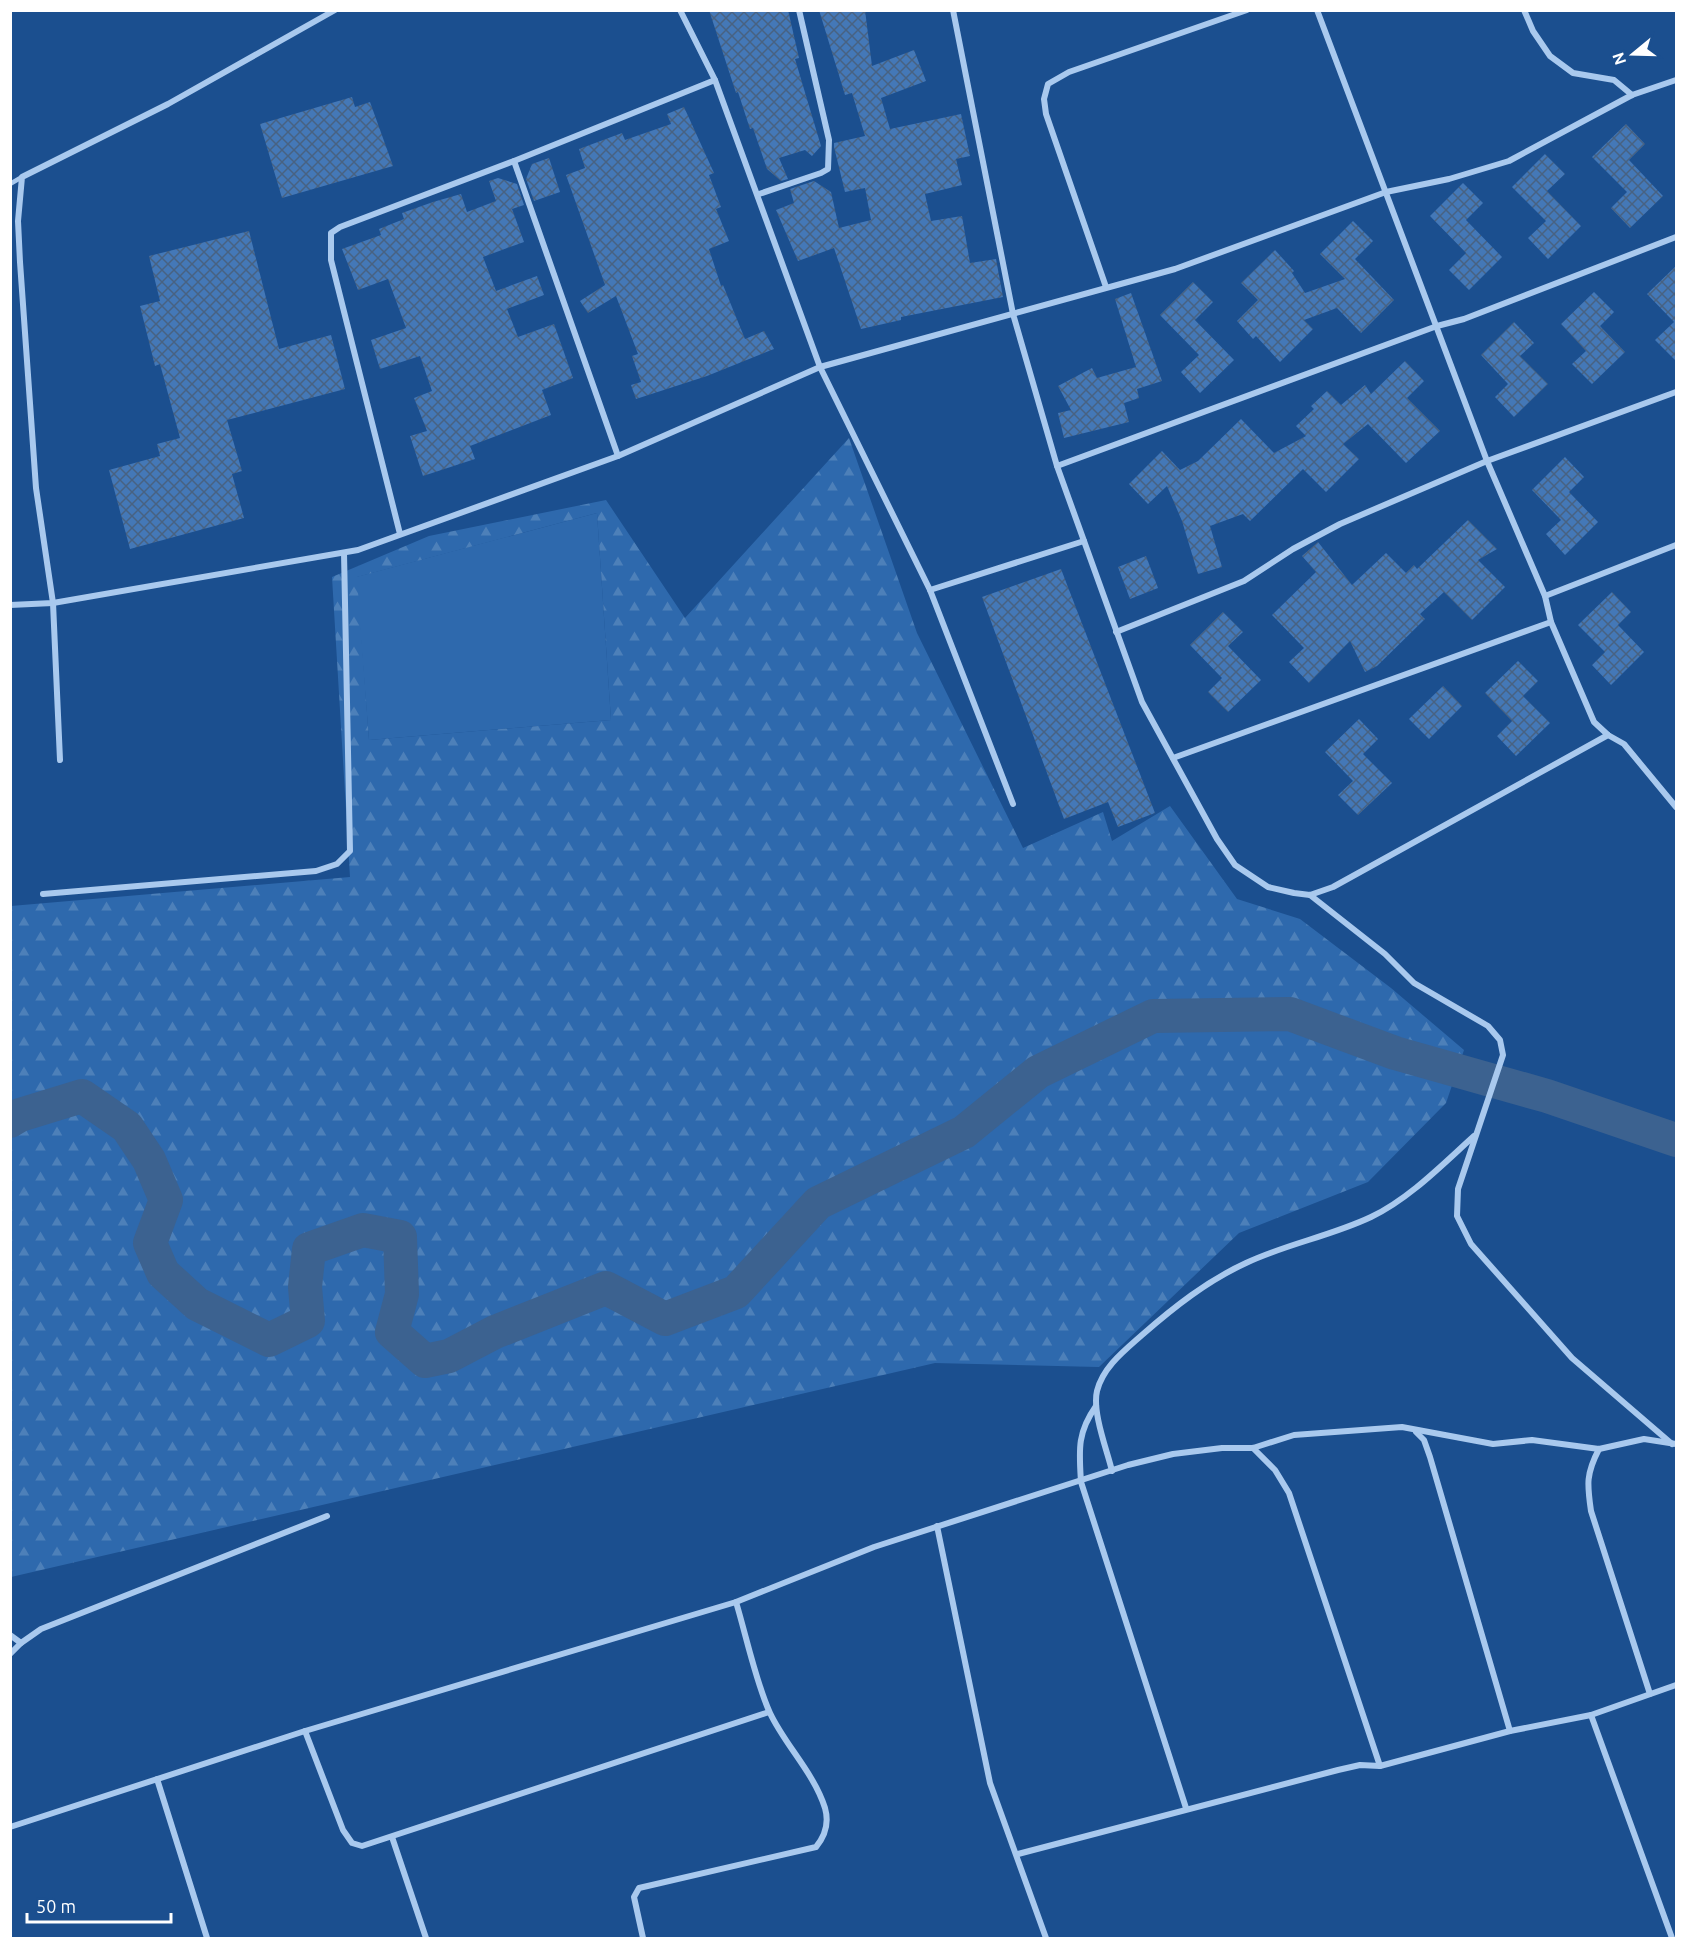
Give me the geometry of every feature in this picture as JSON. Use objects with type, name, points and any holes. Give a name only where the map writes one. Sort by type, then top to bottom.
[{"type":"street","points":[[60,760],[53,603],[35,477],[18,221],[22,177],[168,104],[335,10]]},
{"type":"street","points":[[680,10],[715,80],[759,194],[820,367],[930,590],[1013,804]]},
{"type":"street","points":[[759,194],[821,173],[828,169],[830,162],[829,140],[799,10]]},
{"type":"street","points":[[952,10],[1013,314],[1057,466],[1142,702],[1217,839],[1235,865],[1268,886],[1310,895],[1385,954],[1414,982],[1488,1026],[1500,1040],[1503,1055],[1458,1190],[1457,1215],[1471,1244],[1572,1358],[1674,1444]]},
{"type":"street","points":[[1106,287],[1046,114],[1044,99],[1048,84],[1069,72],[1247,10]]},
{"type":"street","points":[[1317,10],[1487,461],[1545,596],[1551,622],[1594,722],[1608,735],[1624,744],[1677,807]]},
{"type":"street","points":[[1524,10],[1533,31],[1550,56],[1573,73],[1595,74],[1614,80],[1632,95]]},
{"type":"street","points":[[400,534],[331,260],[331,233],[340,227],[514,161],[715,80]]},
{"type":"street","points":[[10,605],[53,603],[344,553],[618,456],[820,367],[1175,269],[1386,192],[1449,179],[1509,160],[1632,95],[1677,80]]},
{"type":"street","points":[[514,161],[618,456]]},
{"type":"street","points":[[1057,466],[1437,326],[1464,319],[1677,237]]},
{"type":"street","points":[[1116,632],[1244,580],[1293,549],[1340,524],[1487,461],[1677,392]]},
{"type":"street","points":[[930,590],[1084,541]]},
{"type":"street","points":[[1545,596],[1677,545]]},
{"type":"street","points":[[43,894],[316,871],[337,864],[350,851],[344,553]]},
{"type":"street","points":[[1173,758],[1551,622]]},
{"type":"street","points":[[1310,895],[1333,887],[1608,735]]},
{"type":"street","points":[[1112,1472],[1096,1406],[1097,1392],[1105,1372],[1119,1355],[1173,1309],[1206,1285],[1247,1262],[1371,1217],[1402,1197],[1475,1135]]},
{"type":"street","points":[[1096,1406],[1084,1424],[1079,1447],[1081,1482],[1186,1808]]},
{"type":"street","points":[[10,1827],[305,1731],[736,1602],[874,1547],[1128,1465],[1173,1454],[1222,1448],[1253,1448],[1294,1435],[1402,1427],[1493,1444],[1532,1440],[1599,1449],[1644,1439],[1674,1444]]},
{"type":"street","points":[[1415,1431],[1424,1440],[1430,1457],[1510,1731]]},
{"type":"street","points":[[1253,1448],[1275,1470],[1289,1493],[1380,1766]]},
{"type":"street","points":[[1599,1449],[1590,1466],[1587,1481],[1591,1511],[1650,1694]]},
{"type":"street","points":[[10,1654],[41,1629],[327,1516]]},
{"type":"street","points":[[937,1526],[990,1783],[1018,1854],[1046,1938]]},
{"type":"street","points":[[643,1938],[634,1897],[639,1888],[816,1847],[823,1839],[826,1811],[819,1793],[769,1712],[736,1602]]},
{"type":"street","points":[[10,1635],[21,1643]]},
{"type":"street","points":[[1018,1854],[1186,1808],[1360,1765],[1380,1766],[1510,1731],[1591,1715],[1677,1685]]},
{"type":"street","points":[[305,1731],[343,1830],[352,1843],[362,1846],[769,1712]]},
{"type":"street","points":[[1591,1715],[1672,1938]]},
{"type":"street","points":[[157,1779],[207,1938]]},
{"type":"street","points":[[392,1837],[426,1938]]},
{"type":"lane","points":[[10,184],[22,177]]},
{"type":"green space","points":[[849,438],[917,633],[1023,848],[1103,812],[1112,841],[1170,806],[1237,899],[1300,919],[1391,988],[1464,1050],[1446,1103],[1368,1182],[1239,1233],[1099,1367],[935,1363],[11,1577],[11,906],[350,877],[332,577],[429,536],[606,500],[685,618]],"holes":[[[597,513],[611,720],[369,740],[357,577]]]},
{"type":"green space","points":[[597,513],[611,720],[369,740],[356,577]]},
{"type":"building","points":[[709,10],[788,10],[799,58],[795,59],[821,146],[812,156],[805,150],[779,158],[788,179],[781,181],[767,169],[753,128],[750,129],[738,92],[736,93]]},
{"type":"building","points":[[819,10],[865,10],[872,66],[914,50],[926,81],[881,98],[890,129],[961,114],[970,156],[956,159],[962,185],[925,194],[931,221],[962,216],[970,263],[996,259],[1003,297],[901,317],[901,320],[861,329],[834,248],[798,261],[776,210],[794,203],[790,189],[814,181],[831,192],[839,228],[871,220],[865,188],[845,192],[834,143],[865,136],[852,93],[845,95]]},
{"type":"building","points":[[352,97],[355,107],[370,102],[393,166],[282,198],[260,124]]},
{"type":"building","points":[[684,107],[714,173],[709,175],[721,207],[716,209],[729,241],[709,249],[721,286],[723,285],[745,339],[764,331],[774,349],[707,376],[636,399],[631,385],[641,382],[632,356],[638,354],[616,296],[588,313],[580,301],[605,285],[566,175],[585,168],[579,149],[622,133],[625,140],[671,124],[667,114]]},
{"type":"building","points":[[1626,124],[1645,144],[1629,160],[1663,196],[1630,228],[1611,208],[1627,192],[1592,157]]},
{"type":"building","points":[[1545,154],[1565,174],[1547,191],[1581,226],[1548,259],[1528,238],[1546,221],[1512,187]]},
{"type":"building","points":[[549,158],[560,192],[534,201],[526,179],[532,164]]},
{"type":"building","points":[[498,178],[517,184],[524,205],[512,209],[524,242],[483,257],[496,291],[537,276],[544,295],[507,309],[518,337],[554,324],[573,378],[542,390],[551,415],[470,446],[475,459],[423,476],[410,436],[427,431],[414,398],[432,391],[420,356],[380,369],[371,340],[406,328],[388,279],[358,290],[342,249],[381,235],[379,229],[404,219],[402,213],[433,202],[461,194],[467,212],[496,201],[489,181]]},
{"type":"building","points":[[1463,183],[1483,203],[1466,220],[1502,257],[1469,290],[1449,270],[1466,253],[1430,216]]},
{"type":"building","points":[[1353,221],[1373,241],[1355,259],[1394,300],[1361,333],[1337,308],[1304,320],[1313,329],[1280,362],[1256,336],[1253,339],[1237,321],[1258,300],[1241,283],[1275,250],[1294,271],[1292,273],[1305,293],[1345,279],[1320,254]]},
{"type":"building","points":[[249,231],[279,349],[331,335],[345,389],[227,420],[242,471],[232,474],[244,518],[130,549],[109,470],[160,456],[157,444],[180,438],[160,364],[155,366],[140,306],[160,301],[149,256]]},
{"type":"building","points":[[1677,265],[1677,362],[1655,340],[1674,322],[1647,294]]},
{"type":"building","points":[[1193,282],[1213,302],[1195,320],[1234,360],[1200,393],[1181,372],[1199,355],[1160,315]]},
{"type":"building","points":[[1594,292],[1614,312],[1600,326],[1625,352],[1592,384],[1572,364],[1586,351],[1561,324]]},
{"type":"building","points":[[1131,293],[1162,381],[1137,389],[1139,398],[1124,403],[1129,422],[1064,438],[1058,413],[1071,410],[1058,386],[1092,368],[1097,378],[1136,367],[1115,299]]},
{"type":"building","points":[[1514,322],[1534,343],[1520,356],[1548,384],[1514,417],[1495,397],[1508,384],[1481,355]]},
{"type":"building","points":[[1405,361],[1424,381],[1407,398],[1440,431],[1406,463],[1368,424],[1343,444],[1359,459],[1326,492],[1303,469],[1250,521],[1243,514],[1210,526],[1222,567],[1198,574],[1182,521],[1167,486],[1148,504],[1129,484],[1162,451],[1180,470],[1198,461],[1241,419],[1274,453],[1306,436],[1296,426],[1314,409],[1311,406],[1327,391],[1341,405],[1365,385],[1371,394]]},
{"type":"building","points":[[1565,457],[1584,477],[1569,492],[1598,522],[1565,555],[1546,534],[1561,520],[1532,490]]},
{"type":"building","points":[[1468,520],[1497,549],[1478,560],[1505,587],[1472,620],[1444,592],[1420,614],[1425,619],[1377,666],[1365,672],[1350,641],[1309,683],[1289,662],[1304,648],[1272,615],[1316,572],[1302,556],[1318,542],[1352,585],[1386,553],[1406,573],[1414,565],[1417,569]]},
{"type":"building","points":[[1146,556],[1158,588],[1130,599],[1118,567]]},
{"type":"building","points":[[1061,569],[1155,813],[1118,827],[1108,802],[1064,819],[982,597]]},
{"type":"building","points":[[1612,592],[1631,612],[1618,625],[1644,652],[1611,685],[1592,665],[1605,652],[1578,625]]},
{"type":"building","points":[[1223,612],[1243,632],[1228,646],[1261,680],[1228,712],[1208,692],[1222,678],[1190,645]]},
{"type":"building","points":[[1518,661],[1538,681],[1523,696],[1550,723],[1516,756],[1497,736],[1512,721],[1485,693]]},
{"type":"building","points":[[1443,686],[1462,706],[1429,739],[1409,719]]},
{"type":"building","points":[[1359,719],[1378,739],[1363,754],[1392,783],[1358,815],[1338,795],[1353,781],[1325,752]]},
{"type":"waterway","points":[[10,1121],[20,1115],[82,1096],[127,1127],[149,1160],[166,1200],[150,1243],[163,1273],[197,1304],[269,1340],[308,1321],[305,1287],[309,1249],[363,1230],[400,1237],[402,1294],[392,1332],[425,1361],[449,1356],[495,1332],[606,1288],[665,1319],[736,1292],[818,1203],[964,1132],[1038,1072],[1153,1016],[1290,1014],[1395,1053],[1547,1096],[1676,1140]]}]
